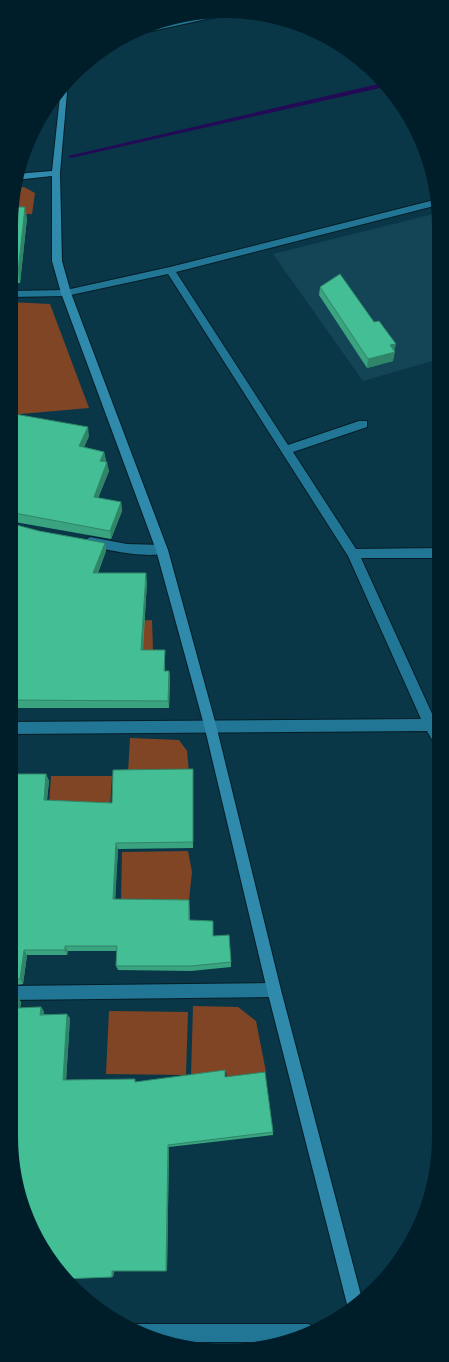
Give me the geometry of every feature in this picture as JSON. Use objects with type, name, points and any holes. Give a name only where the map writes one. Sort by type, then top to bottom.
[{"type":"street","points":[[177,23],[200,19]]},
{"type":"street","points":[[63,95],[56,173],[57,261],[66,293],[162,550],[210,726],[274,990],[353,1300]]},
{"type":"street","points":[[23,176],[56,173]]},
{"type":"street","points":[[18,294],[66,293],[170,270],[430,204]]},
{"type":"street","points":[[170,270],[352,554],[432,728]]},
{"type":"street","points":[[286,450],[363,424]]},
{"type":"street","points":[[81,540],[127,548],[162,550]]},
{"type":"street","points":[[352,554],[432,552]]},
{"type":"street","points":[[18,728],[430,725]]},
{"type":"street","points":[[18,993],[274,990]]},
{"type":"street","points":[[153,1332],[294,1333]]},
{"type":"shaded area","points":[[20,187],[24,187],[35,193],[32,214],[18,214]]},
{"type":"shaded area","points":[[431,215],[432,361],[363,381],[273,254]]},
{"type":"shaded area","points":[[18,302],[50,304],[89,408],[18,414]]},
{"type":"shaded area","points":[[152,620],[153,651],[121,653],[120,622]]},
{"type":"shaded area","points":[[130,738],[179,740],[187,751],[189,772],[128,773]]},
{"type":"shaded area","points":[[51,776],[112,776],[110,806],[49,806]]},
{"type":"shaded area","points":[[188,851],[192,872],[189,900],[121,901],[122,852]]},
{"type":"shaded area","points":[[193,1006],[238,1007],[256,1021],[266,1072],[227,1077],[226,1072],[191,1076]]},
{"type":"shaded area","points":[[109,1011],[188,1012],[186,1075],[106,1074]]},
{"type":"building","points":[[18,207],[25,207],[18,272]]},
{"type":"building","points":[[340,274],[374,322],[379,321],[396,344],[390,345],[395,352],[368,359],[320,287]]},
{"type":"building","points":[[18,415],[88,427],[79,446],[104,452],[100,461],[107,462],[94,497],[121,502],[110,531],[18,514]]},
{"type":"building","points":[[18,525],[105,543],[93,573],[146,573],[141,650],[165,650],[164,671],[169,671],[168,701],[18,700]]},
{"type":"building","points":[[193,769],[193,842],[116,843],[113,899],[189,900],[189,920],[213,921],[213,936],[229,935],[231,962],[191,966],[116,966],[117,946],[65,946],[65,950],[24,950],[20,979],[18,979],[18,774],[46,774],[44,800],[112,803],[113,770]]},
{"type":"building","points":[[41,1007],[40,1015],[67,1014],[63,1080],[135,1079],[135,1082],[225,1070],[225,1077],[265,1072],[273,1132],[168,1145],[166,1271],[112,1271],[112,1277],[73,1279],[52,1253],[28,1204],[21,1178],[18,1151],[18,1008]]},
{"type":"waterway","points":[[71,156],[378,86]]}]
